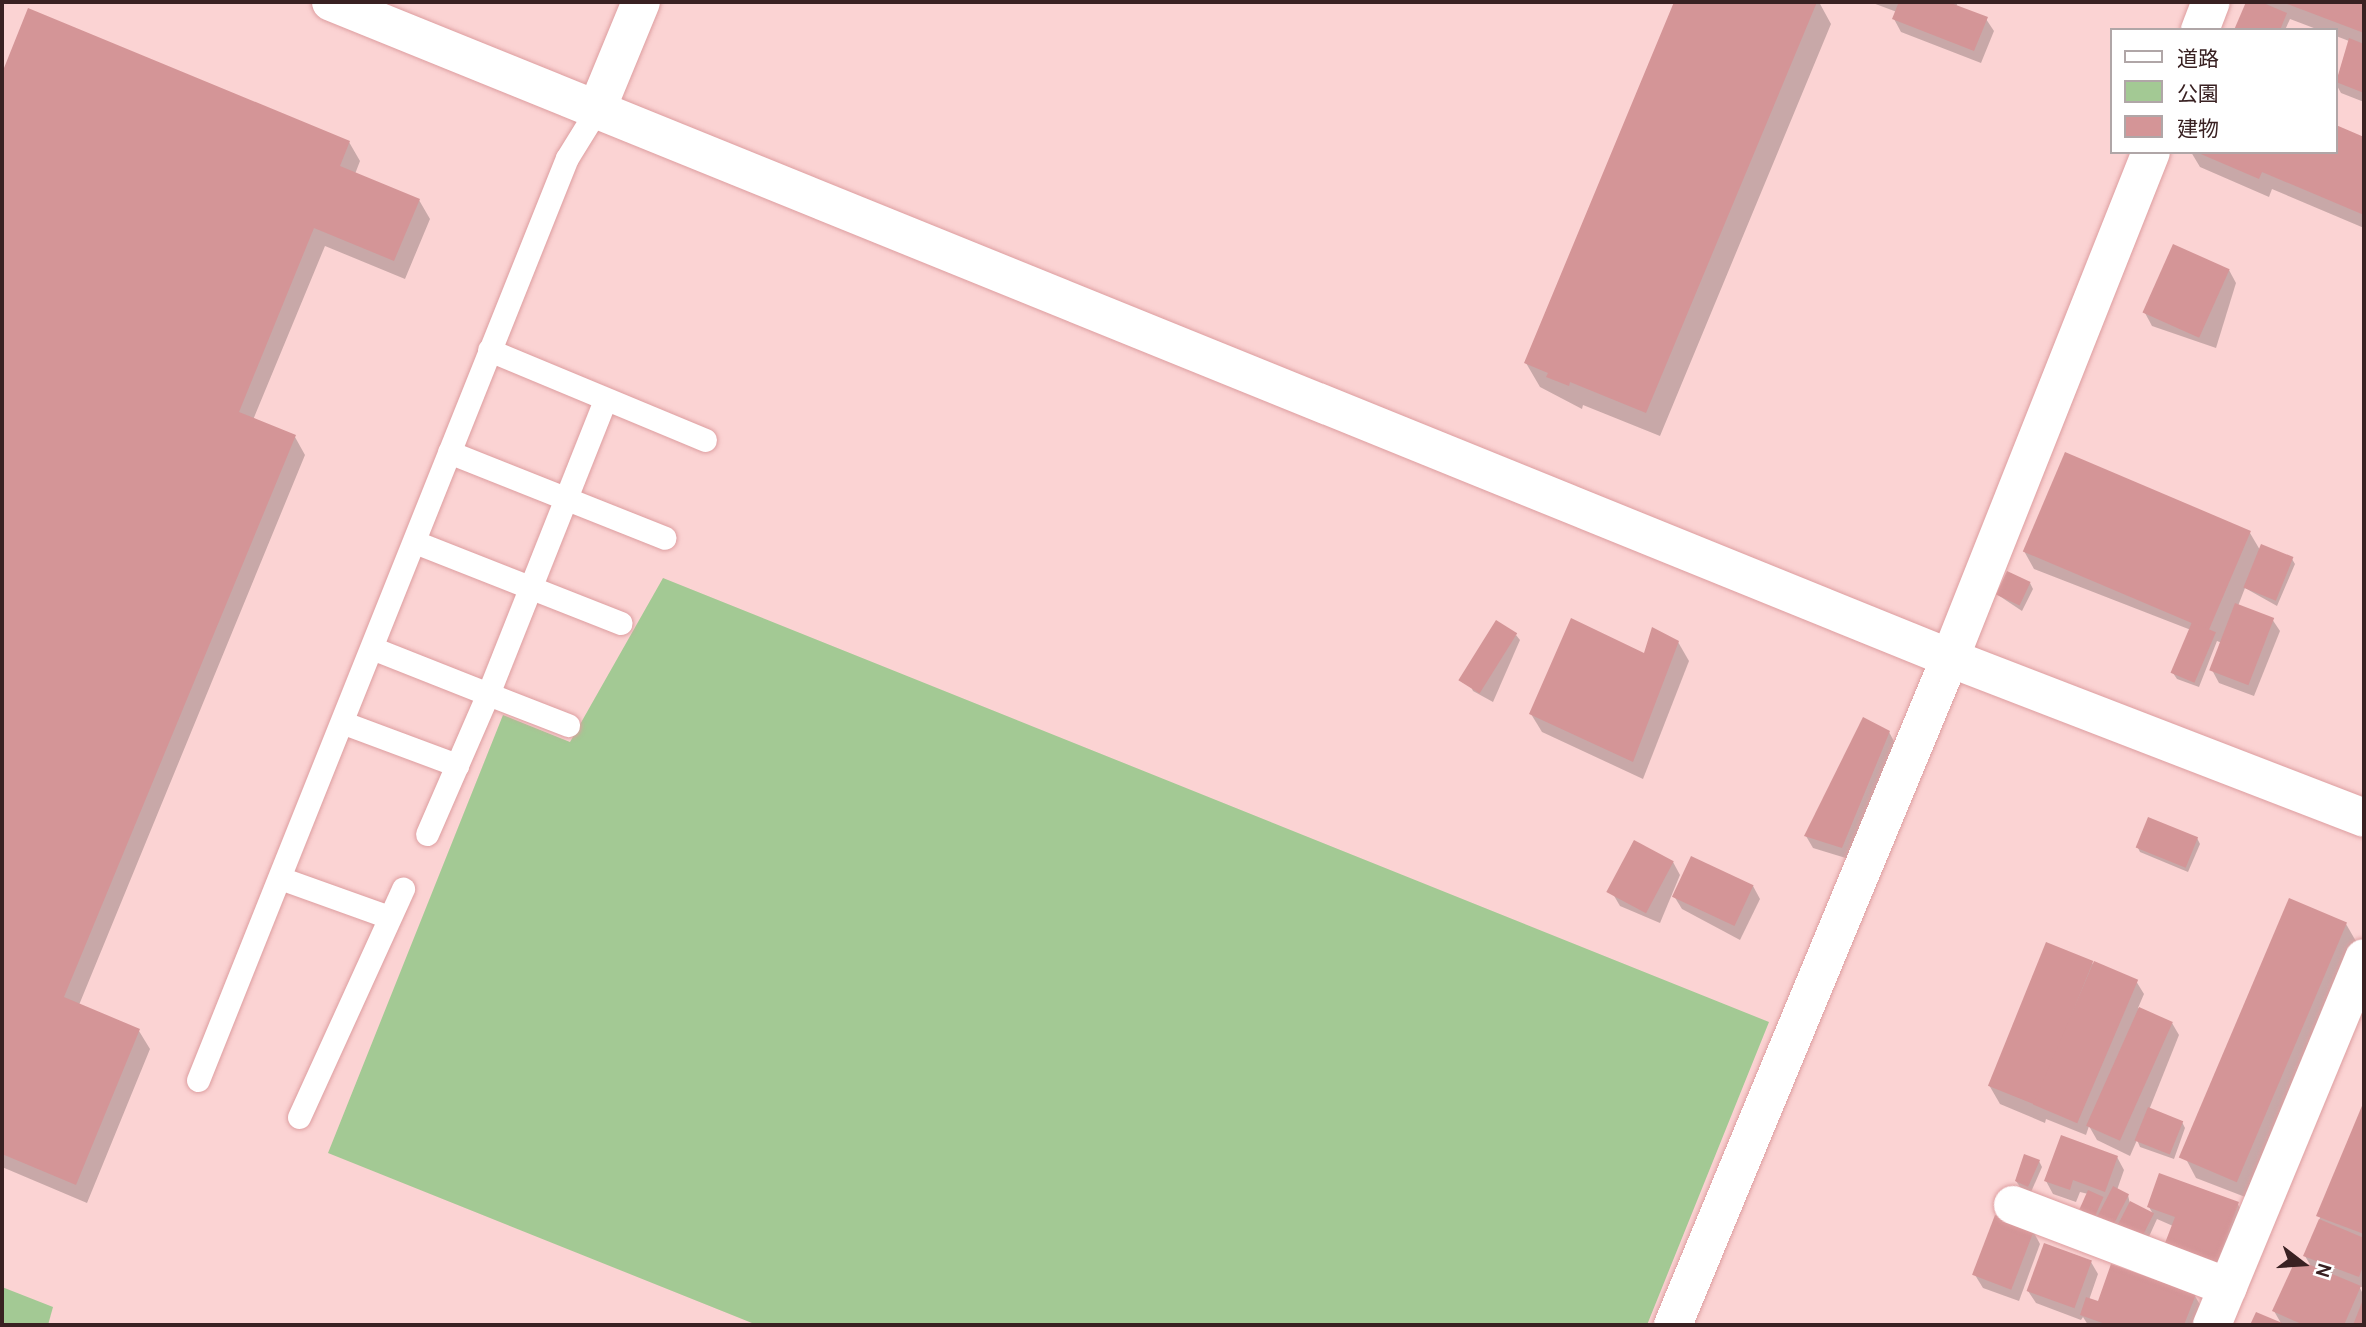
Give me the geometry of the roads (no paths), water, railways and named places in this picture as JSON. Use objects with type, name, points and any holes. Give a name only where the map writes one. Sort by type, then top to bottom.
[{"type":"street","points":[[331,2],[1950,658],[2364,818]]},
{"type":"street","points":[[596,111],[641,2]]},
{"type":"street","points":[[2201,28],[2211,2]]},
{"type":"street","points":[[1673,1325],[1950,658],[2150,154]]},
{"type":"street","points":[[2212,1325],[2364,958]]},
{"type":"street","points":[[2013,1205],[2228,1287]]},
{"type":"lane","points":[[198,1080],[344,723],[567,158],[596,111]]},
{"type":"lane","points":[[489,350],[705,440]]},
{"type":"lane","points":[[427,834],[533,590],[605,400]]},
{"type":"lane","points":[[449,452],[665,538]]},
{"type":"lane","points":[[415,542],[621,623]]},
{"type":"lane","points":[[372,648],[568,724]]},
{"type":"lane","points":[[344,723],[457,765]]},
{"type":"lane","points":[[280,878],[389,917]]},
{"type":"lane","points":[[299,1116],[403,889]]}]
